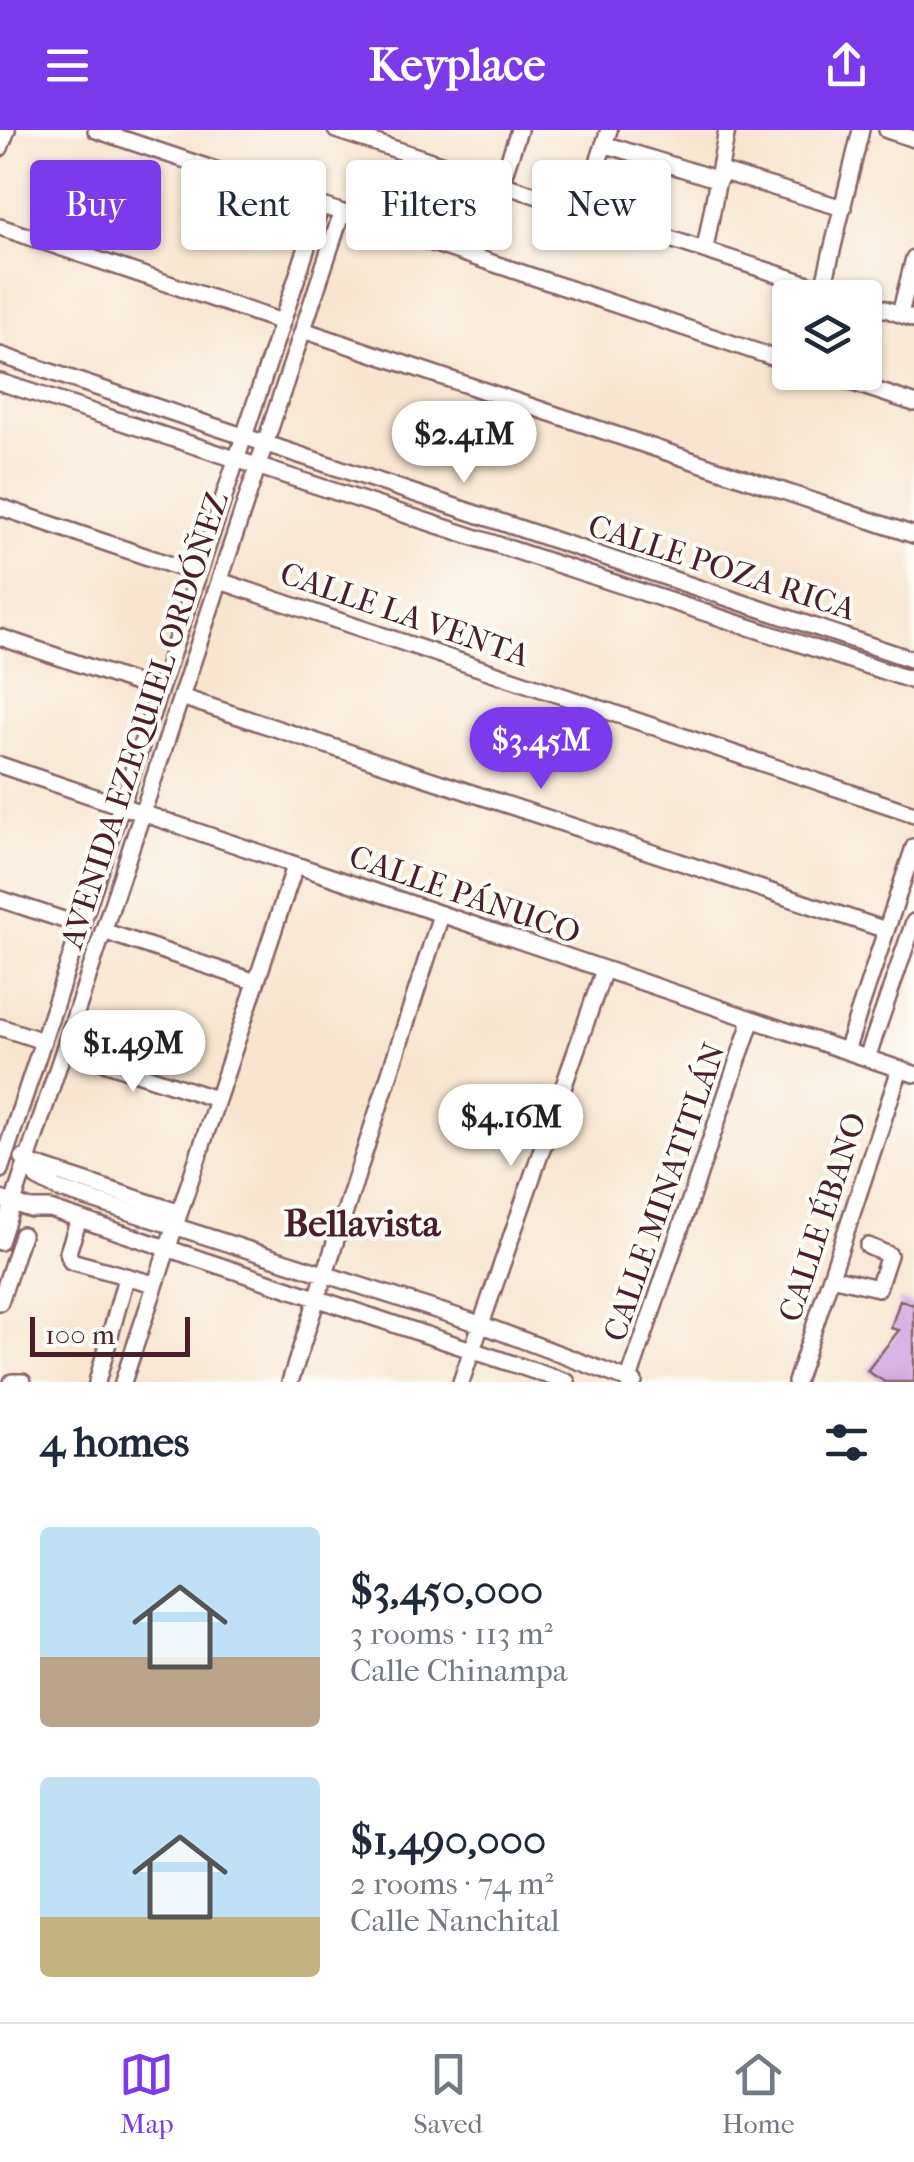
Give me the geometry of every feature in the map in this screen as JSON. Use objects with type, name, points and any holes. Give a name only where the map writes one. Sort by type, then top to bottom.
[{"type":"street","points":[[0,148],[7,130]]},
{"type":"street","points":[[96,130],[182,160]]},
{"type":"street","points":[[336,130],[429,160]]},
{"type":"street","points":[[509,160],[519,130]]},
{"type":"street","points":[[706,249],[727,130]]},
{"type":"street","points":[[825,280],[861,130]]},
{"type":"street","points":[[887,130],[914,139]]},
{"type":"street","points":[[607,137],[720,176],[843,208]]},
{"type":"street","points":[[326,210],[772,356]]},
{"type":"street","name":"AVENIDA EZEQUIEL ORDÓÑEZ","points":[[0,1242],[6,1202],[26,1162],[341,215]]},
{"type":"street","points":[[0,227],[282,322]]},
{"type":"street","points":[[671,238],[799,280]]},
{"type":"street","name":"AVENIDA EZEQUIEL ORDÓÑEZ","points":[[1,1161],[306,250]]},
{"type":"street","points":[[882,308],[907,316],[914,258]]},
{"type":"street","points":[[303,330],[914,534]]},
{"type":"street","name":"CALLE POZA RICA","points":[[0,355],[914,660]]},
{"type":"street","name":"CALLE POZA RICA","points":[[0,382],[914,681]]},
{"type":"street","points":[[875,390],[914,403]]},
{"type":"street","points":[[0,507],[198,574]]},
{"type":"street","points":[[578,571],[588,551]]},
{"type":"street","points":[[622,585],[630,565]]},
{"type":"street","name":"CALLE LA VENTA","points":[[220,581],[914,814]]},
{"type":"street","points":[[0,637],[160,690]]},
{"type":"street","points":[[181,697],[886,930]]},
{"type":"street","name":"CALLE PÁNUCO","points":[[0,765],[907,1071]]},
{"type":"street","points":[[846,1051],[914,846]]},
{"type":"street","points":[[123,1382],[295,866]]},
{"type":"street","points":[[0,899],[82,926]]},
{"type":"street","points":[[290,1382],[441,915]]},
{"type":"street","points":[[868,1058],[914,922]]},
{"type":"street","points":[[103,931],[256,982]]},
{"type":"street","points":[[461,1382],[604,970]]},
{"type":"street","name":"CALLE MINATITLÁN","points":[[630,1381],[752,1019]]},
{"type":"street","points":[[0,1027],[42,1042]]},
{"type":"street","points":[[64,1048],[216,1100]]},
{"type":"street","name":"CALLE ÉBANO","points":[[796,1382],[907,1071]]},
{"type":"street","points":[[1,1161],[20,1156],[26,1162],[175,1219],[325,1274],[480,1324],[630,1381]]},
{"type":"street","points":[[6,1202],[50,1209],[567,1382]]},
{"type":"street","points":[[79,1219],[68,1252],[71,1261],[154,1284]]},
{"type":"street","points":[[0,1302],[22,1236]]},
{"type":"street","points":[[831,1277],[878,1288],[889,1255],[868,1246]]},
{"type":"street","points":[[97,1382],[126,1278]]},
{"type":"street","points":[[12,1382],[23,1382]]},
{"type":"building","points":[[900,1300],[914,1305],[914,1382],[885,1382],[867,1371],[899,1330],[891,1328]]},
{"type":"district","name":"Bellavista","points":[[362,1223]]}]
